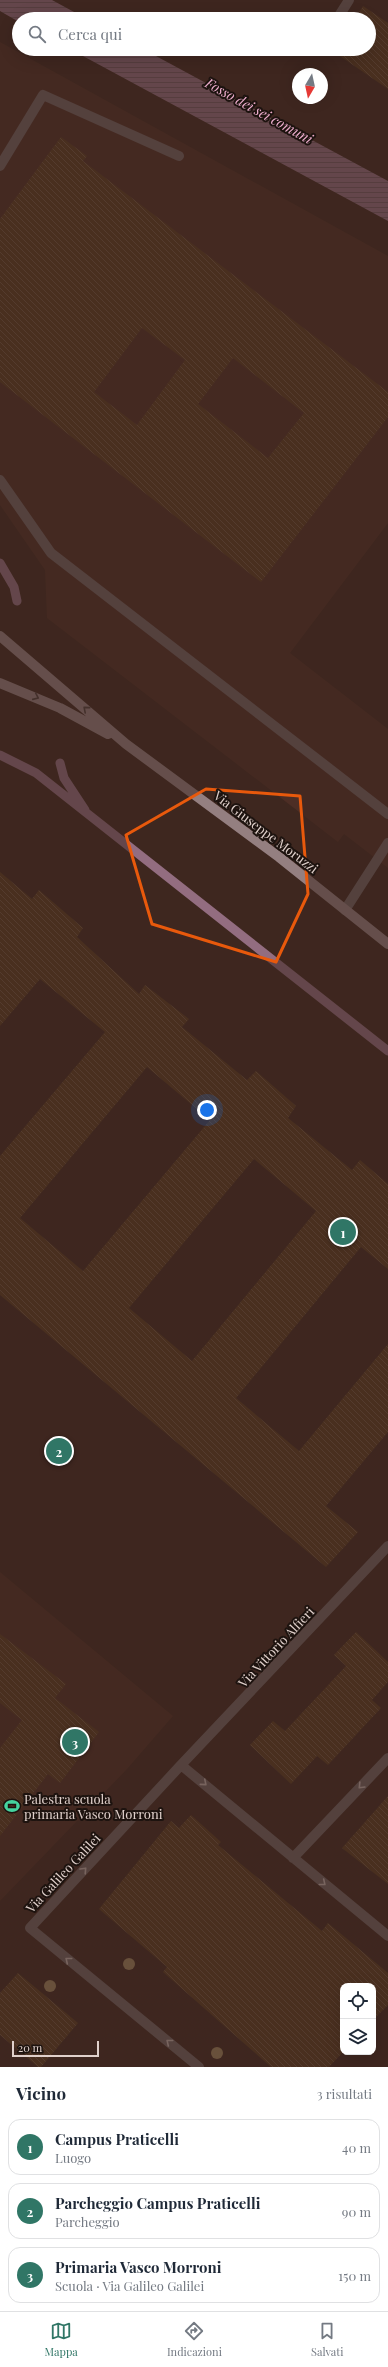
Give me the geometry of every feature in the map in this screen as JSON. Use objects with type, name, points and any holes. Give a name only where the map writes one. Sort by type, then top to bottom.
[{"type":"main road","name":"Via Giuseppe Moruzzi","points":[[0,636],[126,744],[278,857],[388,944]]},
{"type":"main road","name":"Via Giuseppe Moruzzi","points":[[0,683],[60,708],[126,744]]},
{"type":"street","points":[[341,12],[349,0]]},
{"type":"street","points":[[0,166],[43,96],[179,156]]},
{"type":"street","points":[[0,480],[51,553],[388,814]]},
{"type":"street","points":[[345,910],[388,843]]},
{"type":"street","name":"Via Vittorio Alfieri","points":[[181,1765],[388,1546]]},
{"type":"street","points":[[293,1858],[388,1758]]},
{"type":"street","points":[[181,1765],[388,1936]]},
{"type":"street","name":"Via Galileo Galilei","points":[[181,1765],[30,1928],[199,2067]]},
{"type":"highlighted area","points":[[206,789],[300,796],[308,894],[276,962],[152,924],[126,835]]},
{"type":"shaded area","points":[[0,0],[52,0],[74,12],[12,12],[12,18],[0,11]]},
{"type":"shaded area","points":[[0,42],[12,49],[12,56],[25,56],[388,256],[388,523],[290,653],[388,729],[388,868],[344,834],[338,842],[47,618],[45,570],[0,505]]},
{"type":"shaded area","points":[[83,56],[156,56],[388,181],[388,221]]},
{"type":"shaded area","points":[[0,1572],[173,1716],[127,1769],[0,1901]]},
{"type":"building","points":[[363,6],[372,12],[359,12]]},
{"type":"building","points":[[376,15],[388,23],[388,89],[340,56],[376,56]]},
{"type":"building","points":[[61,137],[87,156],[83,161],[388,392],[388,417],[261,582],[0,382],[0,219]],"holes":[[[142,328],[185,360],[137,425],[94,392]],[[233,358],[304,413],[268,458],[198,404]]]},
{"type":"building","points":[[0,872],[32,899],[39,890],[83,928],[77,937],[139,994],[145,985],[189,1019],[182,1027],[247,1080],[256,1071],[296,1106],[288,1118],[352,1170],[360,1160],[388,1184],[388,1269],[361,1247],[236,1398],[299,1451],[388,1344],[388,1432],[326,1506],[358,1532],[326,1567],[0,1295],[0,1156],[105,1032],[40,979],[0,1026]],"holes":[[[147,1067],[210,1120],[83,1271],[20,1218]],[[254,1159],[316,1211],[192,1361],[129,1308]]]},
{"type":"building","points":[[356,1632],[388,1662],[388,1682],[372,1700],[381,1708],[328,1765],[317,1756],[291,1784],[250,1745],[273,1721],[285,1731],[346,1666],[334,1655]]},
{"type":"building","points":[[0,1634],[66,1684],[55,1698],[99,1732],[60,1783],[48,1774],[0,1836],[0,1748],[22,1720],[0,1703]]},
{"type":"building","points":[[388,1796],[388,1884],[342,1848]]},
{"type":"building","points":[[191,1815],[221,1842],[218,1845],[322,1931],[328,1923],[388,1973],[388,2005],[376,2017],[376,1983],[340,1983],[340,2055],[329,2067],[271,2067],[163,1972],[167,1967],[99,1909],[171,1821],[179,1828]]},
{"type":"building","points":[[18,1973],[78,2023],[41,2067],[38,2067],[0,2035],[0,1993]]},
{"type":"waterway","points":[[0,563],[14,587],[17,601]]},
{"type":"waterway","points":[[0,755],[36,773],[388,1051]]},
{"type":"waterway","points":[[60,763],[64,778],[85,810]]},
{"type":"place","name":"Campus Praticelli","points":[[343,1232]]},
{"type":"place","name":"Parcheggio Campus Praticelli","points":[[59,1451]]},
{"type":"place","name":"Primaria Vasco Morroni","points":[[75,1742]]},
{"type":"place","name":"Palestra scuola primaria Vasco Morroni","points":[[12,1806]]},
{"type":"water label","name":"Fosso dei sei comuni","points":[[259,111]]}]
